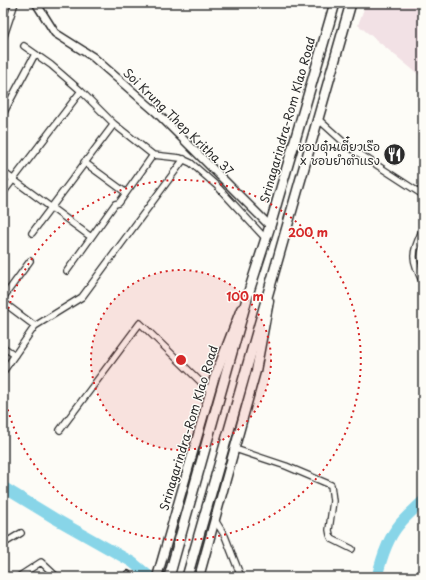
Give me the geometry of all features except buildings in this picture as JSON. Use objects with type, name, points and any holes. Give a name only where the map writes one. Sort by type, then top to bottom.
[{"type":"main road","name":"Srinagarindra-Rom Klao Road","points":[[169,577],[250,288],[270,226],[335,3]]},
{"type":"main road","points":[[187,577],[351,3]]},
{"type":"main road","name":"Srinagarindra-Rom Klao Road","points":[[157,577],[210,391],[222,355],[250,288]]},
{"type":"main road","points":[[198,577],[256,371],[266,320],[270,289]]},
{"type":"street","points":[[3,39],[15,3]]},
{"type":"street","name":"Soi Krung Thep Kritha 37","points":[[36,3],[55,33],[93,57],[156,112],[270,226]]},
{"type":"street","points":[[24,46],[51,65],[81,91],[114,124],[152,155],[184,160],[191,163],[217,186],[266,239]]},
{"type":"street","points":[[3,114],[36,54]]},
{"type":"street","points":[[3,193],[81,91]]},
{"type":"street","points":[[318,119],[349,147],[423,195]]},
{"type":"street","points":[[32,234],[84,162],[114,124]]},
{"type":"street","points":[[67,271],[115,204],[119,203],[125,192],[152,155]]},
{"type":"street","points":[[3,372],[35,326],[82,297],[184,160]]},
{"type":"street","points":[[84,162],[125,192]]},
{"type":"street","points":[[3,172],[91,238]]},
{"type":"street","points":[[423,228],[414,251],[415,266],[423,283]]},
{"type":"street","points":[[3,298],[30,261]]},
{"type":"street","points":[[3,302],[35,326]]},
{"type":"street","points":[[60,430],[140,323],[210,391]]},
{"type":"street","points":[[3,346],[15,355]]},
{"type":"street","points":[[235,449],[286,466],[331,485],[333,501],[329,530],[330,536],[332,539],[352,549]]},
{"type":"street","points":[[215,520],[225,536],[241,577]]},
{"type":"street","points":[[3,544],[21,533]]},
{"type":"street","points":[[18,577],[41,562],[57,577]]},
{"type":"street","points":[[3,573],[6,577]]},
{"type":"shaded area","points":[[366,3],[423,3],[423,78],[358,25]]},
{"type":"waterway","points":[[3,487],[132,562],[150,577]]},
{"type":"waterway","points":[[377,577],[391,537],[402,522],[423,501]]},
{"type":"place","name":"ชอบตุ๋นเตี๋ยวเรือ x ชอบยำตำแรง","points":[[395,154]]}]
